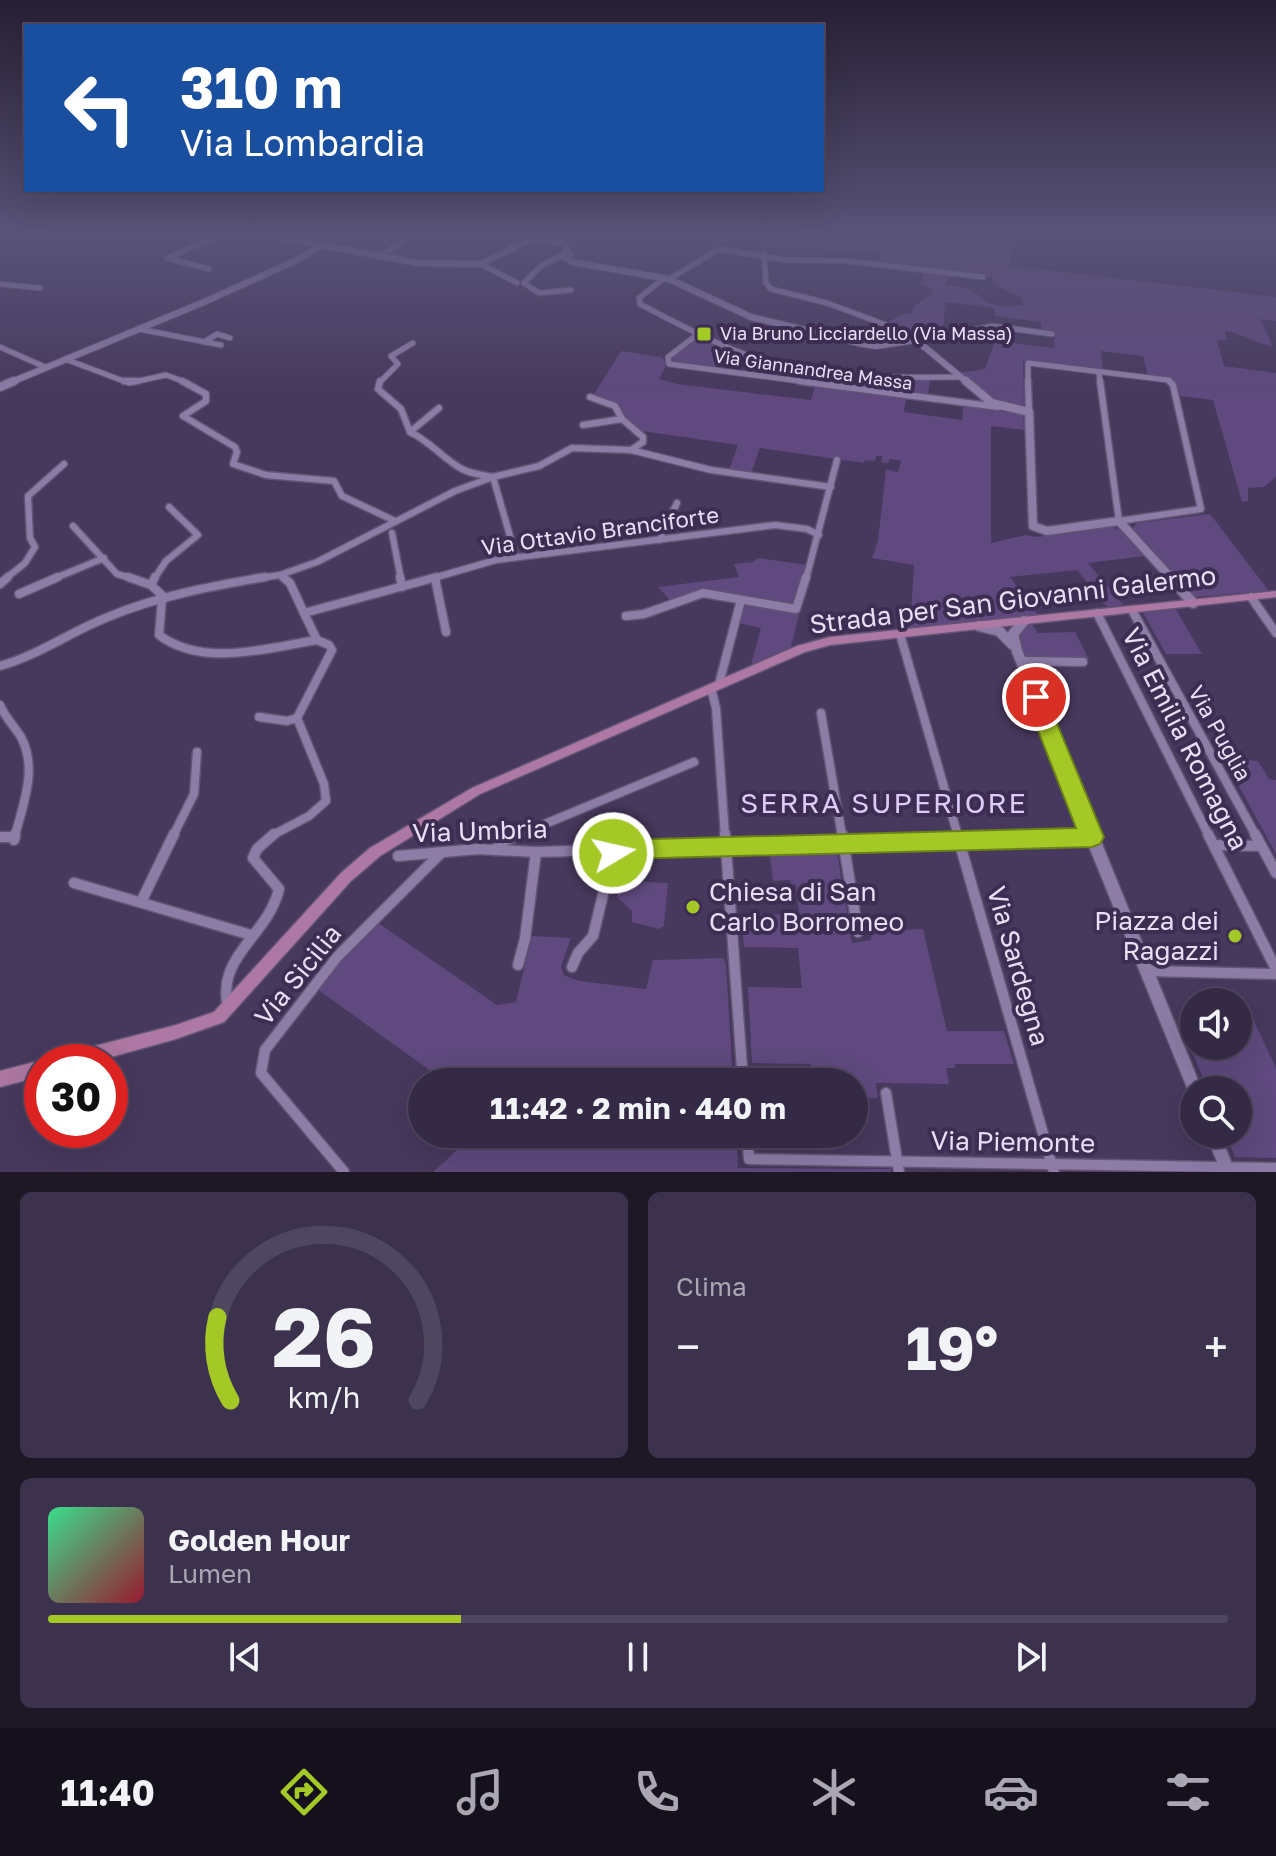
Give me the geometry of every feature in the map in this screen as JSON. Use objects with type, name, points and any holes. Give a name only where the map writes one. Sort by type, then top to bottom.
[{"type":"main road","name":"Strada per San Giovanni Galermo","points":[[128,1044],[212,1021],[228,1009],[346,877],[375,852],[476,791],[813,645],[1276,594]]},
{"type":"main road","points":[[0,1079],[24,1073]]},
{"type":"street","points":[[27,287],[40,288]]},
{"type":"street","points":[[0,387],[236,287]]},
{"type":"street","points":[[526,287],[544,297],[571,290]]},
{"type":"street","points":[[653,287],[638,302],[698,334],[786,367],[862,377],[960,377]]},
{"type":"street","points":[[685,287],[751,317],[876,346],[993,326],[1052,334]]},
{"type":"street","points":[[770,287],[827,303],[905,332],[998,407],[1029,412]]},
{"type":"street","points":[[139,329],[221,345]]},
{"type":"street","points":[[204,342],[217,334],[230,338]]},
{"type":"street","name":"Via Giannandrea Massa","points":[[698,334],[668,357],[669,364],[998,407]]},
{"type":"street","points":[[413,343],[391,356],[398,364],[377,385],[380,392],[401,409],[410,432],[431,442],[438,453],[465,471],[493,477]]},
{"type":"street","points":[[0,347],[45,367]]},
{"type":"street","points":[[65,359],[129,383],[162,374],[196,386],[206,394],[206,401],[183,416],[235,447],[237,452],[233,464],[266,475],[334,481],[342,496],[395,521]]},
{"type":"street","points":[[1028,363],[1099,372],[1168,380],[1173,385],[1201,509],[1047,531],[1033,526],[1028,363]]},
{"type":"street","points":[[782,380],[786,367]]},
{"type":"street","points":[[1099,372],[1119,521],[1193,603]]},
{"type":"street","points":[[590,397],[615,406],[622,419],[643,437],[643,442],[631,450]]},
{"type":"street","points":[[410,432],[439,408]]},
{"type":"street","points":[[583,425],[622,419]]},
{"type":"street","points":[[0,666],[32,657],[107,617],[164,598],[200,588],[280,575],[317,562],[455,491],[493,477],[539,466],[572,448],[631,450],[711,470],[831,487]]},
{"type":"street","points":[[626,616],[644,614],[695,593],[788,608],[799,606],[837,460]]},
{"type":"street","points":[[0,584],[29,559],[35,547],[29,533],[28,496],[64,464]]},
{"type":"street","points":[[493,477],[516,557]]},
{"type":"street","points":[[659,540],[677,503]]},
{"type":"street","points":[[151,585],[161,563],[181,551],[198,535],[169,507]]},
{"type":"street","name":"Via Ottavio Branciforte","points":[[304,613],[516,557],[775,525],[807,529],[819,535]]},
{"type":"street","points":[[73,526],[117,574],[151,585],[164,598]]},
{"type":"street","points":[[392,533],[402,587]]},
{"type":"street","points":[[19,594],[104,558]]},
{"type":"street","points":[[0,570],[10,573]]},
{"type":"street","points":[[280,575],[290,583],[317,640]]},
{"type":"street","points":[[435,578],[446,632]]},
{"type":"street","points":[[1251,597],[1276,633]]},
{"type":"street","points":[[164,598],[159,635],[169,644],[226,654],[317,640],[329,645],[332,650],[297,718],[287,721],[259,717]]},
{"type":"street","points":[[741,600],[715,686],[742,1068]]},
{"type":"street","name":"Via Puglia","points":[[1132,610],[1276,873]]},
{"type":"street","name":"Via Emilia Romagna","points":[[1097,613],[1276,972]]},
{"type":"street","points":[[1010,636],[1024,621]]},
{"type":"street","points":[[1004,623],[1189,1076]]},
{"type":"street","points":[[979,626],[1010,636]]},
{"type":"street","name":"Via Sardegna","points":[[900,634],[1053,1168]]},
{"type":"street","points":[[1019,656],[1083,662]]},
{"type":"street","points":[[0,705],[5,720],[20,737],[31,765],[15,838],[0,837]]},
{"type":"street","points":[[821,713],[858,932]]},
{"type":"street","points":[[228,1009],[225,992],[230,966],[276,905],[279,889],[253,858],[254,852],[263,843],[318,811],[326,801],[324,784],[297,718]]},
{"type":"street","points":[[141,902],[194,794],[197,752]]},
{"type":"street","points":[[496,850],[500,843],[694,762]]},
{"type":"street","name":"Via Umbria","points":[[398,856],[496,850],[536,852],[1092,837]]},
{"type":"street","points":[[1214,845],[1261,846]]},
{"type":"street","points":[[572,967],[578,953],[593,936],[614,849]]},
{"type":"street","points":[[518,965],[525,939],[536,852]]},
{"type":"street","name":"Via Sicilia","points":[[344,1172],[261,1073],[261,1061],[265,1050],[337,957],[440,854]]},
{"type":"street","points":[[74,883],[251,935]]},
{"type":"street","points":[[1148,971],[1276,972]]},
{"type":"street","points":[[886,1093],[898,1167]]},
{"type":"street","name":"Via Piemonte","points":[[748,1148],[749,1159],[898,1167],[1276,1168]]},
{"type":"street","points":[[1218,1148],[1227,1170]]},
{"type":"shaded area","points":[[927,287],[968,288],[991,304],[1007,307],[1023,305],[1022,298],[998,287],[1188,287],[1276,297],[1276,321],[1260,319],[1273,346],[1225,331],[1227,340],[1217,340],[1224,366],[1276,373],[1276,477],[1264,487],[1248,488],[1248,501],[1242,502],[1213,400],[1180,396],[1174,379],[1148,376],[1143,356],[1101,351],[1103,370],[1023,361],[1024,409],[997,403],[959,373],[985,369],[995,341],[1054,348],[1055,333],[1042,331],[1041,322],[995,316],[995,308],[945,302],[943,333],[920,337],[888,323],[902,314],[913,313],[913,307],[932,293]]},
{"type":"shaded area","points":[[699,336],[782,367],[780,377],[745,372],[750,358],[725,352],[714,369],[672,361],[673,354]]},
{"type":"shaded area","points":[[621,351],[661,357],[672,366],[666,366],[659,379],[677,384],[811,400],[815,386],[906,398],[904,412],[962,420],[963,406],[1023,414],[1024,430],[991,426],[991,543],[1026,535],[1037,537],[1112,527],[1120,530],[1145,556],[1088,563],[1123,605],[1108,607],[1104,604],[1077,570],[1010,577],[1038,615],[910,629],[914,565],[872,558],[878,541],[886,469],[898,472],[901,461],[890,459],[888,463],[881,462],[882,456],[876,456],[875,461],[865,460],[864,463],[760,448],[751,473],[729,470],[738,445],[642,431],[625,417],[619,406],[593,396]]},
{"type":"shaded area","points":[[788,369],[926,379],[930,380],[928,397],[785,377]]},
{"type":"shaded area","points":[[1210,514],[1269,591],[1194,597],[1132,529],[1137,523]]},
{"type":"shaded area","points":[[758,558],[806,565],[795,605],[702,590],[670,600],[658,587],[739,577],[734,564],[753,562]]},
{"type":"shaded area","points":[[743,603],[799,615],[790,650],[750,668],[761,628],[738,623]]},
{"type":"shaded area","points":[[1175,608],[1202,654],[1166,654],[1142,611]]},
{"type":"shaded area","points":[[1031,623],[1038,633],[1075,632],[1089,660],[1027,659],[1020,642],[1021,629]]},
{"type":"shaded area","points":[[1224,759],[1258,761],[1269,779],[1276,780],[1276,854]]},
{"type":"shaded area","points":[[836,846],[852,943],[871,940],[872,931],[923,929],[947,1031],[1004,1031],[1014,1064],[955,1064],[955,1068],[946,1068],[949,1084],[876,1083],[878,1098],[868,1098],[868,1068],[811,1068],[811,1064],[752,1063],[748,987],[802,988],[798,948],[744,947],[741,915],[799,914],[796,885],[791,884],[790,880],[773,881],[769,848]]},
{"type":"shaded area","points":[[619,881],[668,883],[664,926],[659,929],[632,922],[632,911],[617,897]]},
{"type":"shaded area","points":[[377,922],[497,1005],[516,1002],[532,936],[571,938],[561,966],[564,975],[579,981],[646,989],[653,960],[723,958],[726,964],[732,1068],[427,1068],[317,989]]},
{"type":"shaded area","points":[[1252,1017],[1276,1068],[1276,1158],[1235,1157],[1231,1148],[1252,1148],[1252,1076],[1202,1076],[1196,1060],[1252,1060]]},
{"type":"shaded area","points":[[460,1148],[737,1148],[738,1168],[891,1169],[891,1172],[433,1172]]},
{"type":"place","name":"Via Bruno Licciardello (Via Massa)","points":[[704,334]]},
{"type":"place","name":"Chiesa di San Carlo Borromeo","points":[[693,907]]},
{"type":"place","name":"Piazza dei Ragazzi","points":[[1235,936]]},
{"type":"district","name":"SERRA SUPERIORE","points":[[884,803]]},
{"type":"route","points":[[613,853],[614,849],[725,845],[1092,837],[1036,697]]}]
